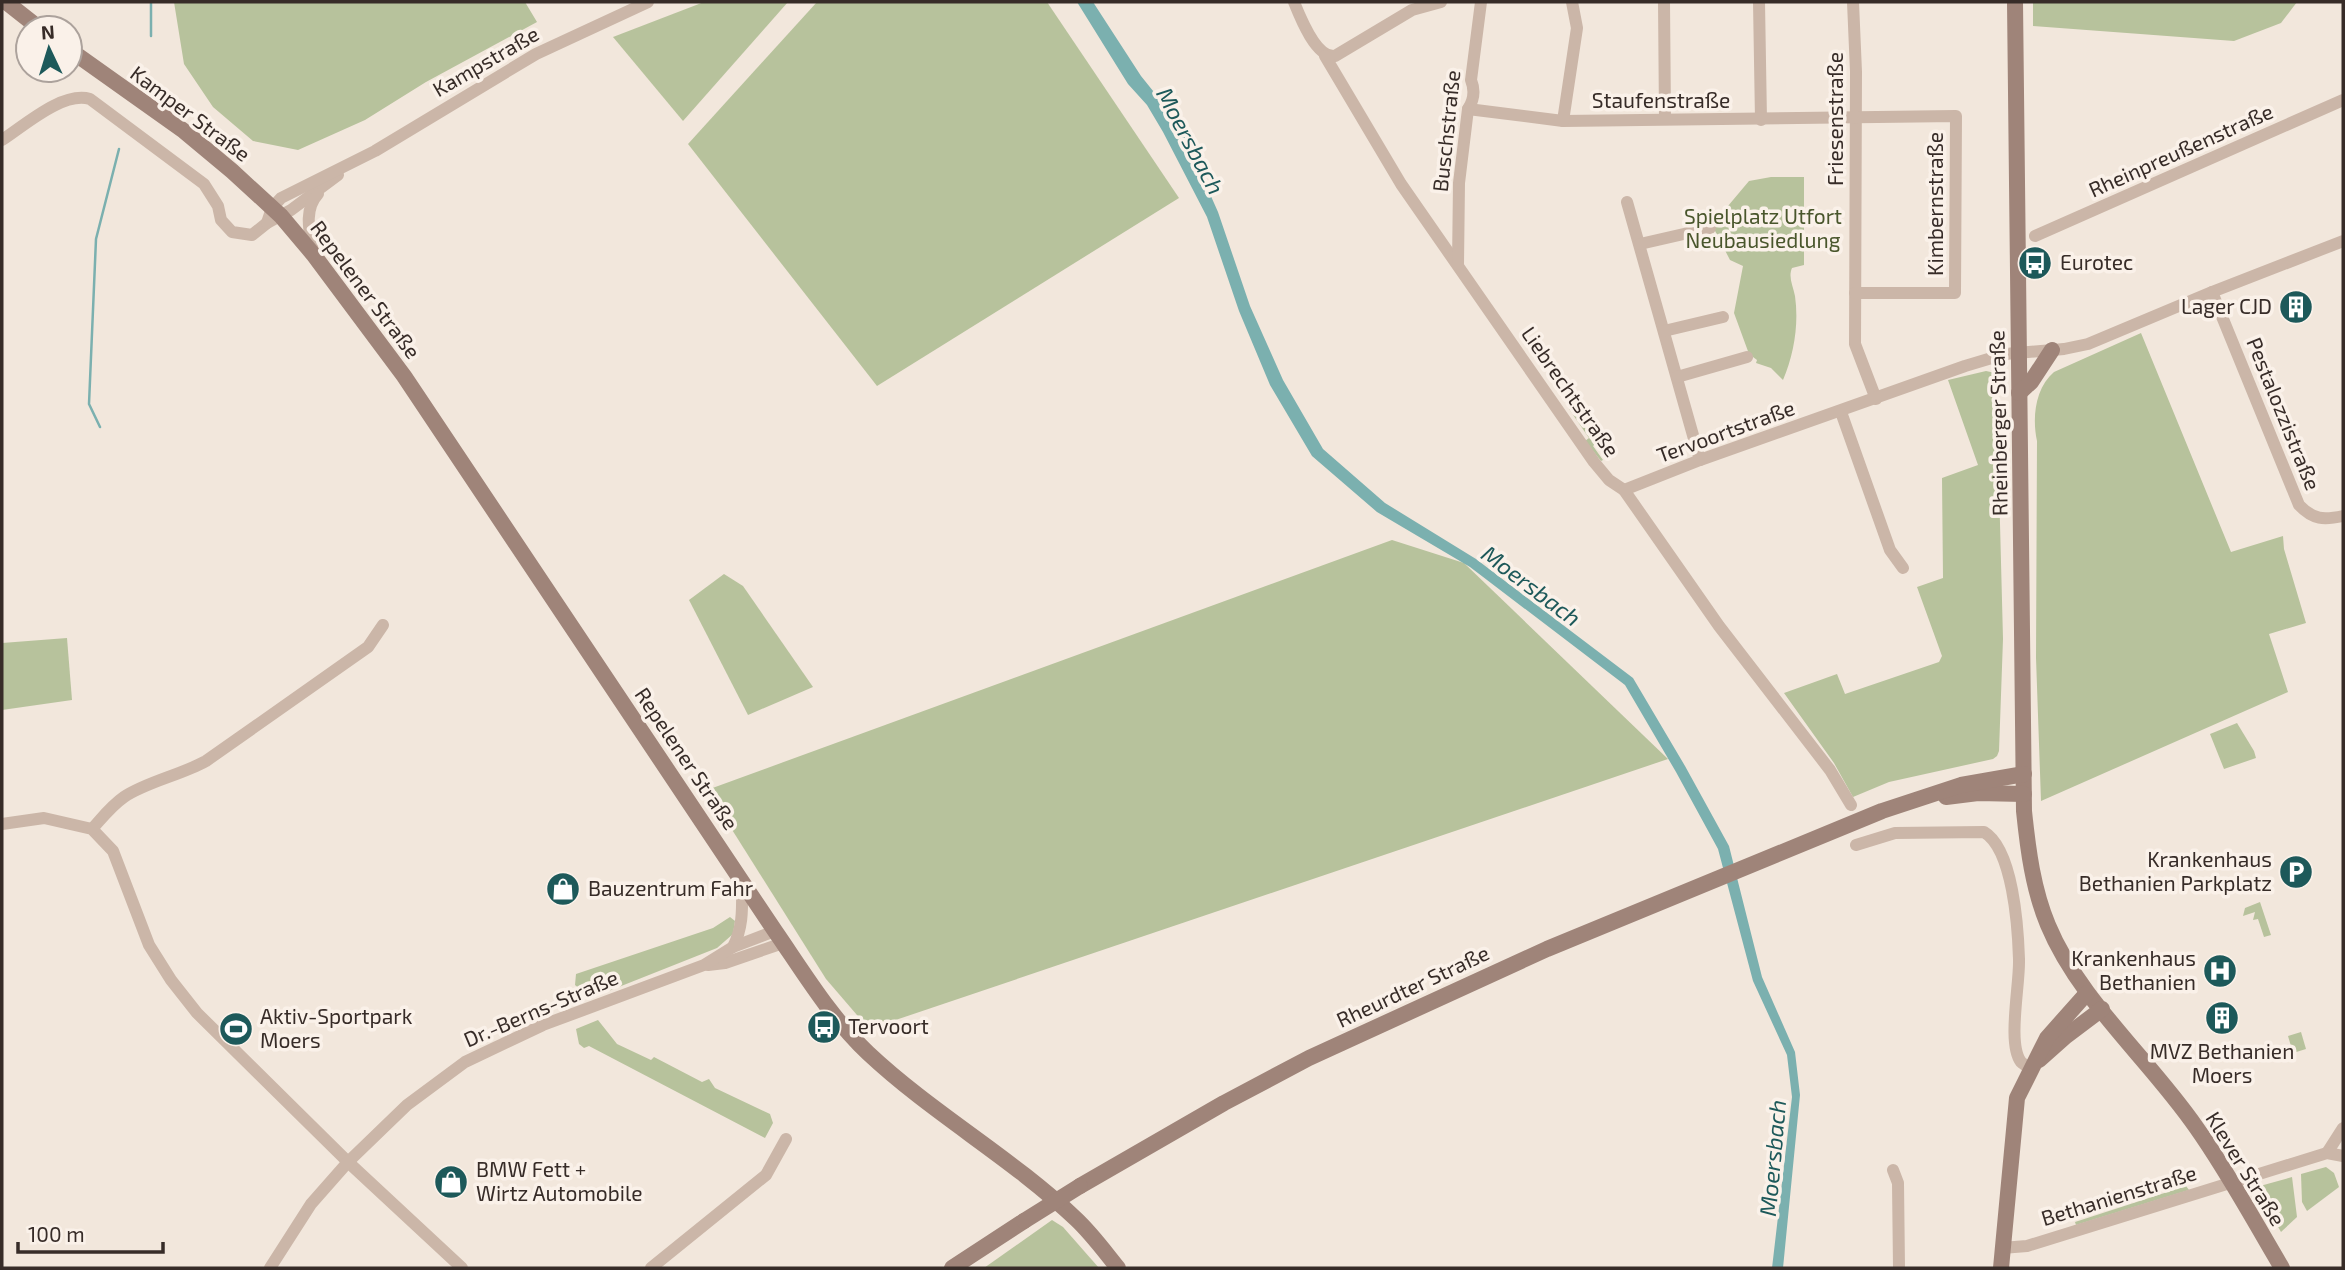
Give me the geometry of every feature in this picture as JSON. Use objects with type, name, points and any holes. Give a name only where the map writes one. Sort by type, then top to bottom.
[{"type":"main road","points":[[6,2],[21,14]]},
{"type":"main road","name":"Rheinberger Straße","points":[[2015,2],[2024,794],[2027,843]]},
{"type":"main road","name":"Kamper Straße","points":[[84,60],[184,131],[232,171],[273,216]]},
{"type":"main road","name":"Repelener Straße","points":[[273,216],[313,254],[404,376],[836,1018],[869,1054],[928,1103],[1036,1183],[1078,1221],[1118,1268]]},
{"type":"main road","points":[[2019,393],[2031,382],[2052,350]]},
{"type":"main road","name":"Rheurdter Straße","points":[[952,1268],[1080,1186],[1224,1103],[1309,1058],[1547,949],[1882,811],[1961,785],[2024,774]]},
{"type":"main road","name":"Rheurdter Straße","points":[[1919,799],[1978,793],[2024,794]]},
{"type":"main road","name":"Klever Straße","points":[[2027,843],[2049,926],[2064,956],[2087,993],[2165,1085],[2197,1128],[2282,1268]]},
{"type":"main road","points":[[2001,1268],[2016,1108],[2032,1066],[2047,1038],[2087,993]]},
{"type":"main road","points":[[2032,1066],[2102,1009]]},
{"type":"street","name":"Kampstraße","points":[[273,216],[281,198],[298,188],[349,166],[536,54],[648,2]]},
{"type":"street","name":"Liebrechtstraße","points":[[1294,2],[1297,13],[1328,56],[1401,184],[1594,462],[1609,480],[1624,490],[1719,626],[1830,770],[1851,805]]},
{"type":"street","points":[[1328,56],[1335,56],[1410,6],[1441,2]]},
{"type":"street","name":"Buschstraße","points":[[1458,264],[1459,183],[1468,109],[1472,102],[1474,86],[1471,80],[1481,2]]},
{"type":"street","points":[[1563,121],[1577,28],[1572,2]]},
{"type":"street","points":[[1664,2],[1665,120]]},
{"type":"street","points":[[1759,2],[1761,120]]},
{"type":"street","name":"Friesenstraße","points":[[1853,2],[1856,117],[1855,344],[1876,399]]},
{"type":"street","points":[[2,140],[58,103],[71,97],[84,97],[204,184],[218,205],[221,220],[232,232],[252,235],[273,216]]},
{"type":"street","name":"Rheinpreußenstraße","points":[[2035,236],[2343,100]]},
{"type":"street","name":"Staufenstraße","points":[[1468,109],[1563,121],[1856,117]]},
{"type":"street","name":"Kimbernstraße","points":[[1855,293],[1955,293],[1957,178],[1956,116],[1856,117]]},
{"type":"street","name":"Kampstraße","points":[[313,254],[309,226],[312,200],[349,166]]},
{"type":"street","name":"Kampstraße","points":[[273,216],[328,184]]},
{"type":"street","points":[[1627,202],[1700,460]]},
{"type":"street","points":[[1640,244],[1710,228]]},
{"type":"street","name":"Tervoortstraße","points":[[1624,490],[1700,460],[1965,366],[2005,354],[2088,344],[2343,241]]},
{"type":"street","name":"Pestalozzistraße","points":[[2212,292],[2299,505],[2315,518],[2343,516]]},
{"type":"street","points":[[1664,331],[1723,317]]},
{"type":"street","points":[[1676,377],[1747,357]]},
{"type":"street","points":[[1841,412],[1891,551],[1903,568]]},
{"type":"street","points":[[92,829],[125,796],[185,773],[226,747],[368,647],[383,625]]},
{"type":"street","points":[[2,824],[44,818],[92,829],[113,851],[149,945],[171,980],[197,1013],[348,1162],[462,1268]]},
{"type":"street","points":[[1856,845],[1895,833],[1984,831],[1992,836],[2002,853],[2011,886],[2019,960],[2015,1035],[2020,1059],[2032,1066]]},
{"type":"street","points":[[733,947],[743,919],[742,882]]},
{"type":"street","name":"Dr.-Berns-Straße","points":[[704,965],[725,963],[779,937]]},
{"type":"street","name":"Dr.-Berns-Straße","points":[[270,1268],[311,1204],[348,1162],[407,1105],[465,1062],[542,1025],[704,965],[733,947],[779,937]]},
{"type":"street","points":[[2327,1153],[2343,1128]]},
{"type":"street","points":[[651,1268],[766,1175],[786,1139]]},
{"type":"street","name":"Bethanienstraße","points":[[2002,1248],[2027,1246],[2327,1153],[2343,1156]]},
{"type":"street","points":[[1893,1170],[1898,1184],[1899,1268]]},
{"type":"green space","points":[[174,2],[525,2],[537,22],[426,82],[365,120],[298,150],[253,141],[213,107],[184,64]]},
{"type":"green space","points":[[704,2],[788,2],[683,121],[613,37]]},
{"type":"green space","points":[[817,2],[1047,2],[1179,198],[877,386],[688,144]]},
{"type":"green space","points":[[2033,2],[2297,2],[2281,23],[2234,41],[2033,26]]},
{"type":"green space","name":"Spielplatz Utfort Neubausiedlung","points":[[1771,177],[1804,177],[1804,265],[1792,268],[1791,271],[1796,328],[1793,349],[1783,380],[1771,368],[1756,363],[1757,360],[1749,354],[1734,313],[1743,266],[1730,260],[1712,225],[1749,181]]},
{"type":"green space","points":[[2141,333],[2231,552],[2283,536],[2284,549],[2306,623],[2269,634],[2288,692],[2041,801],[2036,658],[2036,404],[2043,386],[2054,372]]},
{"type":"green space","points":[[1986,371],[2000,374],[1997,408],[2003,639],[1999,751],[1993,759],[1889,782],[1853,797],[1834,763],[1784,693],[1837,674],[1845,694],[1939,662],[1942,656],[1917,587],[1943,578],[1942,478],[1978,465],[1948,380]]},
{"type":"green space","points":[[1571,408],[1596,443],[1593,446],[1603,460],[1601,461],[1585,441],[1589,438],[1569,409]]},
{"type":"green space","points":[[1392,540],[1464,563],[1668,759],[869,1029],[826,979],[707,790]]},
{"type":"green space","points":[[724,574],[743,586],[813,687],[748,715],[689,600]]},
{"type":"green space","points":[[67,638],[72,700],[2,710],[2,643]]},
{"type":"green space","points":[[2237,723],[2256,758],[2224,769],[2210,734]]},
{"type":"green space","points":[[2260,902],[2271,935],[2264,937],[2258,919],[2253,920],[2255,912],[2243,916],[2245,908]]},
{"type":"green space","points":[[730,917],[735,921],[733,934],[717,948],[591,998],[575,985],[576,974],[713,928]]},
{"type":"green space","points":[[598,1020],[617,1044],[651,1060],[654,1057],[702,1082],[709,1079],[715,1088],[770,1114],[773,1123],[765,1138],[589,1046],[584,1048],[579,1044],[576,1029]]},
{"type":"green space","points":[[2301,1032],[2306,1049],[2293,1053],[2288,1036]]},
{"type":"green space","points":[[2326,1167],[2334,1173],[2339,1187],[2307,1211],[2302,1202],[2301,1174]]},
{"type":"green space","points":[[2292,1177],[2297,1217],[2281,1232],[2257,1190],[2260,1186]]},
{"type":"green space","points":[[2186,1186],[2189,1190],[2076,1225],[2075,1222]]},
{"type":"green space","points":[[1052,1220],[1063,1227],[1099,1268],[984,1268]]},
{"type":"water","name":"Moersbach","points":[[1077,2],[1093,2],[1141,76],[1178,122],[1218,212],[1250,306],[1283,380],[1323,449],[1385,503],[1476,559],[1633,678],[1685,766],[1729,846],[1762,977],[1795,1052],[1800,1095],[1783,1268],[1772,1268],[1792,1097],[1787,1055],[1753,981],[1718,849],[1676,772],[1625,685],[1470,567],[1377,512],[1312,456],[1270,385],[1239,311],[1207,217],[1147,105],[1128,84]]},
{"type":"waterway","points":[[151,2],[151,36]]},
{"type":"waterway","points":[[100,427],[89,404],[96,239],[119,149]]},
{"type":"place","name":"Eurotec","points":[[2035,263]]},
{"type":"place","name":"Lager CJD","points":[[2296,307]]},
{"type":"place","name":"Krankenhaus Bethanien Parkplatz","points":[[2296,872]]},
{"type":"place","name":"Bauzentrum Fahr","points":[[563,889]]},
{"type":"place","name":"Krankenhaus Bethanien","points":[[2220,971]]},
{"type":"place","name":"MVZ Bethanien Moers","points":[[2222,1018]]},
{"type":"place","name":"Tervoort","points":[[824,1027]]},
{"type":"place","name":"Aktiv-Sportpark Moers","points":[[236,1029]]},
{"type":"place","name":"BMW Fett + Wirtz Automobile","points":[[451,1182]]}]
